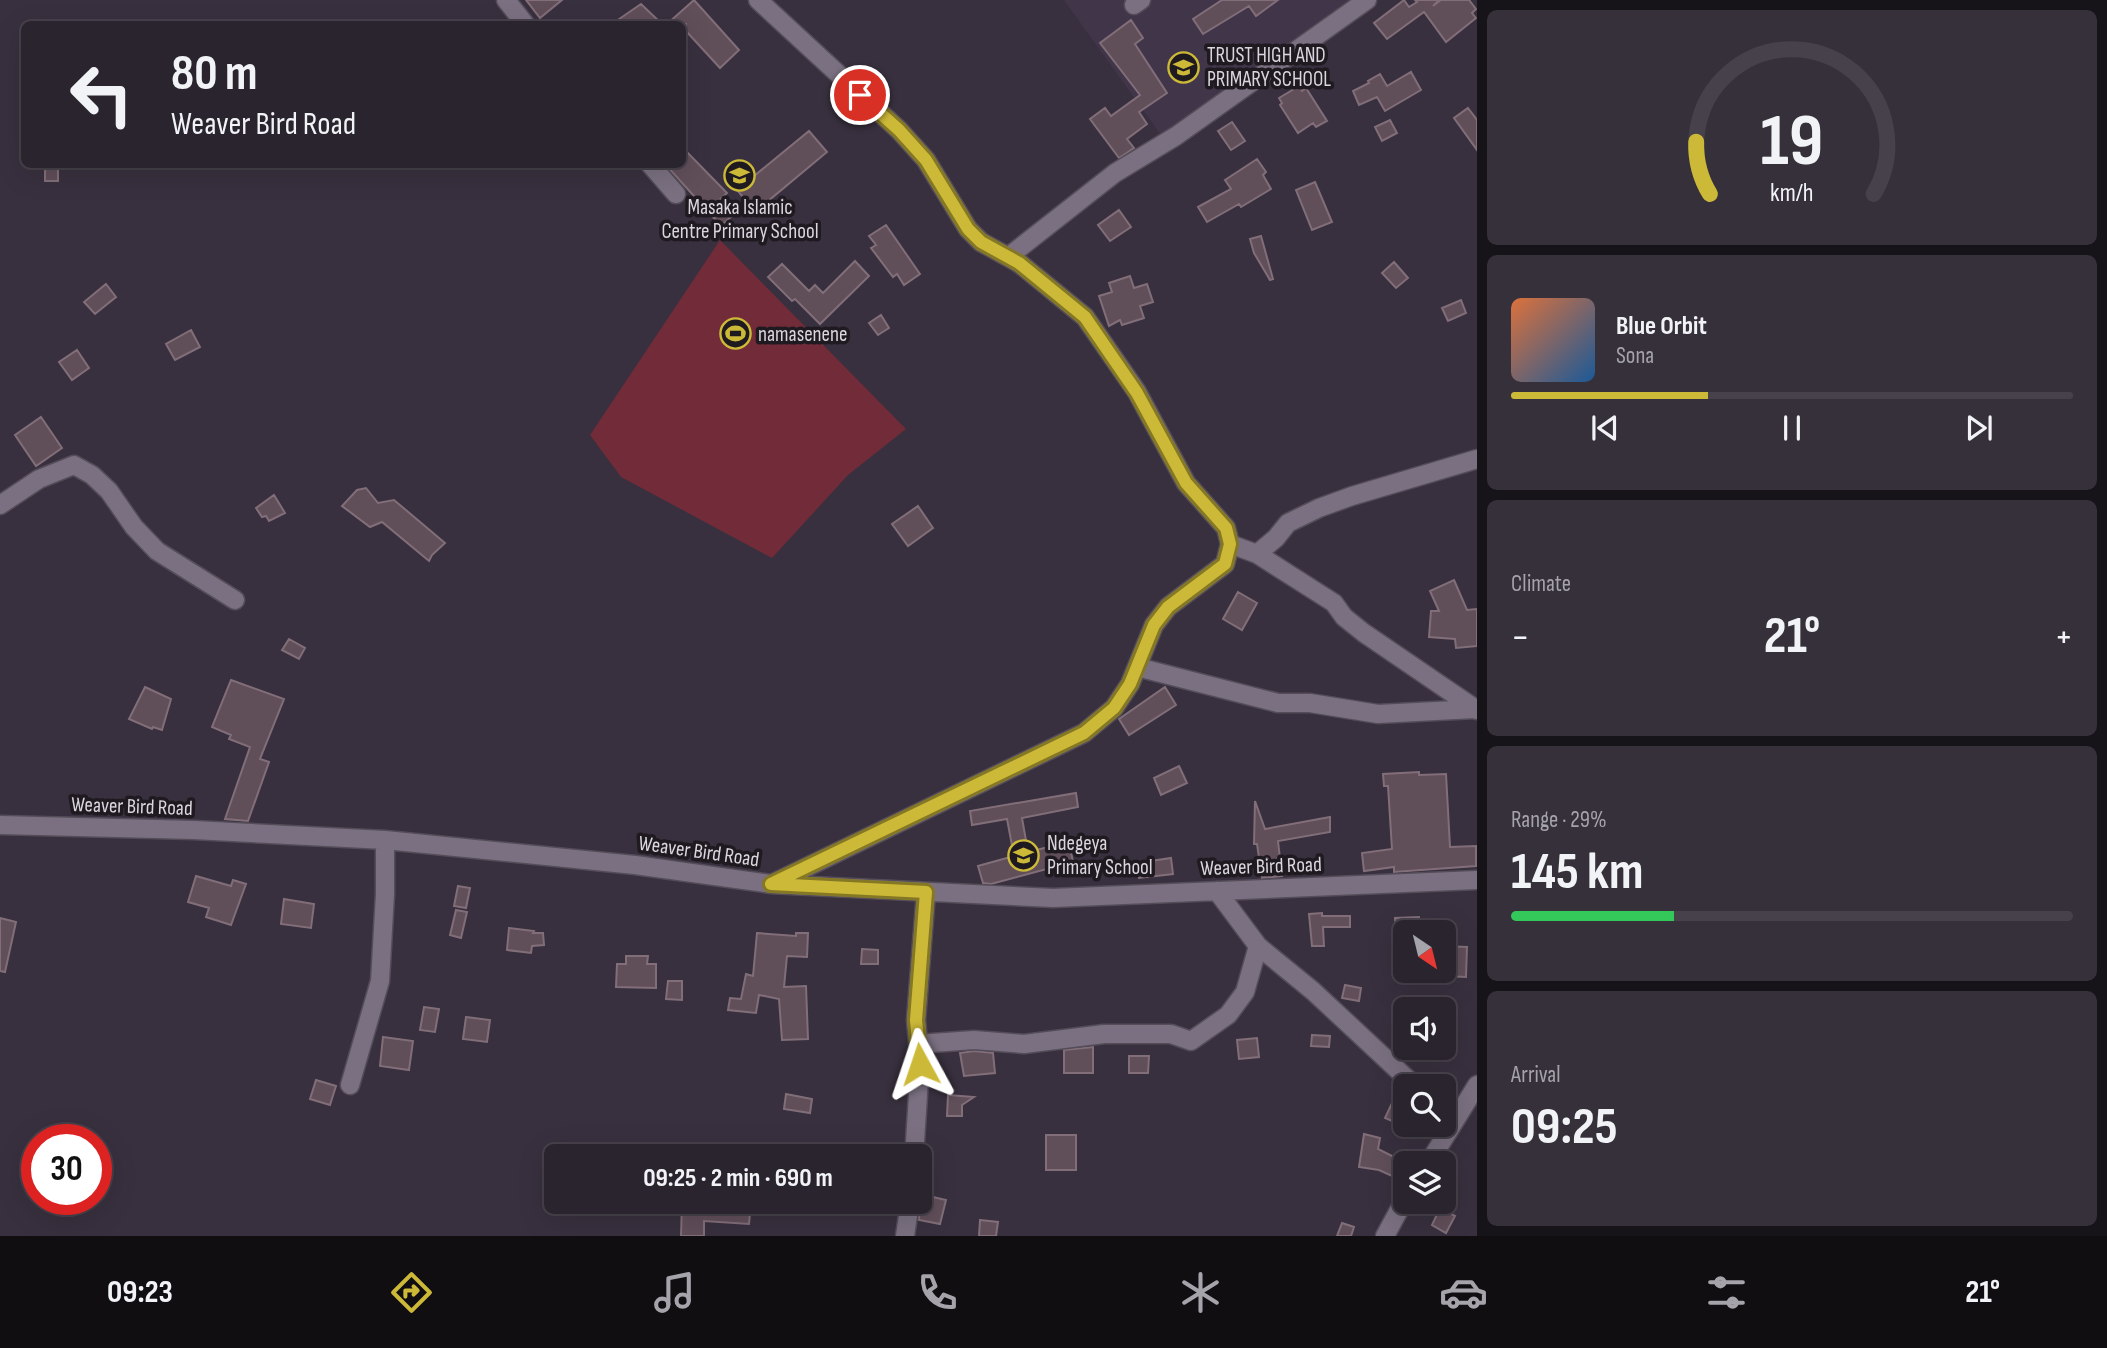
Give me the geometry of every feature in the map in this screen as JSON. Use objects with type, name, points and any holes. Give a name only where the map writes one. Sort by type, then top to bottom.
[{"type":"street","points":[[506,0],[523,21]]},
{"type":"street","points":[[758,0],[899,130],[926,160],[968,229],[981,242],[1019,263],[1085,317],[1137,393],[1186,483],[1226,528],[1230,544],[1225,564],[1168,607],[1154,625],[1130,684],[1114,708],[1084,733],[771,884]]},
{"type":"street","points":[[1008,257],[1115,173],[1176,136],[1367,0]]},
{"type":"street","points":[[653,168],[676,194]]},
{"type":"street","points":[[1257,554],[1276,538],[1288,523],[1319,508],[1477,459]]},
{"type":"street","points":[[0,505],[39,479],[74,465],[92,475],[109,491],[134,527],[157,551],[235,600]]},
{"type":"street","points":[[1230,544],[1257,554],[1334,603],[1344,617],[1364,633],[1476,709]]},
{"type":"street","points":[[1137,667],[1278,703],[1310,703],[1378,714],[1476,709]]},
{"type":"street","name":"Weaver Bird Road","points":[[0,824],[385,840],[635,865],[771,884],[1053,898],[1477,880]]},
{"type":"street","points":[[350,1085],[380,981],[385,840]]},
{"type":"street","points":[[1217,891],[1258,946],[1313,991],[1402,1074]]},
{"type":"street","points":[[915,1144],[920,1064],[916,1020],[926,892]]},
{"type":"street","points":[[918,1044],[974,1040],[1024,1044],[1104,1034],[1171,1034],[1191,1041],[1228,1015],[1245,992],[1258,946]]},
{"type":"street","points":[[1456,1109],[1477,1085]]},
{"type":"street","points":[[905,1236],[908,1214]]},
{"type":"street","points":[[1385,1236],[1397,1214]]},
{"type":"shaded area","name":"TRUST HIGH AND PRIMARY SCHOOL","points":[[1064,0],[1349,0],[1161,135]]},
{"type":"shaded area","name":"namasenene","points":[[720,240],[906,429],[848,475],[772,558],[621,477],[590,435]]},
{"type":"building","points":[[526,0],[562,0],[540,18]]},
{"type":"building","points":[[694,0],[739,50],[720,68],[686,31],[686,21],[670,21]]},
{"type":"building","points":[[1222,0],[1278,0],[1256,16],[1249,6],[1203,34],[1193,19]]},
{"type":"building","points":[[1404,0],[1409,7],[1417,2],[1415,0],[1439,0],[1433,6],[1441,0],[1469,0],[1476,9],[1472,13],[1476,18],[1446,42],[1424,12],[1387,39],[1374,23]]},
{"type":"building","points":[[641,4],[659,21],[616,21]]},
{"type":"building","points":[[1131,20],[1143,38],[1135,44],[1167,93],[1139,112],[1147,124],[1127,139],[1134,148],[1119,158],[1090,119],[1105,108],[1111,116],[1140,95],[1100,43]]},
{"type":"building","points":[[1411,72],[1421,90],[1385,111],[1377,97],[1359,105],[1353,91],[1369,83],[1368,81],[1380,74],[1387,86]]},
{"type":"building","points":[[1299,86],[1302,91],[1306,88],[1327,121],[1316,127],[1313,123],[1298,133],[1280,105],[1282,103],[1279,98]]},
{"type":"building","points":[[1468,108],[1477,120],[1477,150],[1454,118]]},
{"type":"building","points":[[1390,120],[1397,133],[1382,141],[1375,127]]},
{"type":"building","points":[[1232,122],[1245,141],[1231,150],[1218,131]]},
{"type":"building","points":[[809,131],[827,152],[755,212],[737,190]]},
{"type":"building","points":[[686,151],[727,193],[717,202],[731,217],[721,226],[669,168],[686,168]]},
{"type":"building","points":[[1257,159],[1266,172],[1263,175],[1271,189],[1241,207],[1239,204],[1207,222],[1198,207],[1231,189],[1225,180]]},
{"type":"building","points":[[45,168],[58,168],[58,181],[45,181]]},
{"type":"building","points":[[1315,182],[1332,222],[1312,230],[1296,190]]},
{"type":"building","points":[[1119,210],[1131,227],[1110,241],[1098,225]]},
{"type":"building","points":[[886,225],[920,274],[904,285],[897,274],[893,277],[871,248],[876,245],[869,236]]},
{"type":"building","points":[[1261,236],[1273,279],[1270,280],[1254,253],[1250,239]]},
{"type":"building","points":[[855,261],[869,276],[820,324],[768,277],[782,264],[809,291],[815,285],[823,293]]},
{"type":"building","points":[[1394,262],[1408,278],[1396,288],[1382,273]]},
{"type":"building","points":[[1130,276],[1134,288],[1147,284],[1153,302],[1140,306],[1144,318],[1122,325],[1120,320],[1109,326],[1099,296],[1112,292],[1109,283]]},
{"type":"building","points":[[106,284],[116,297],[95,314],[84,302]]},
{"type":"building","points":[[1461,300],[1466,313],[1448,321],[1442,308]]},
{"type":"building","points":[[881,315],[889,328],[878,335],[869,323]]},
{"type":"building","points":[[191,330],[200,347],[175,360],[166,344]]},
{"type":"building","points":[[77,350],[89,368],[72,380],[59,362]]},
{"type":"building","points":[[41,417],[62,448],[36,466],[15,435]]},
{"type":"building","points":[[366,488],[378,503],[394,500],[445,543],[429,561],[382,522],[370,527],[342,506],[357,490]]},
{"type":"building","points":[[274,495],[285,513],[269,521],[266,516],[262,517],[256,508]]},
{"type":"building","points":[[918,506],[933,528],[908,546],[892,524]]},
{"type":"building","points":[[1454,580],[1467,610],[1477,609],[1477,646],[1456,648],[1455,639],[1429,637],[1431,611],[1439,611],[1430,591]]},
{"type":"building","points":[[1238,592],[1257,603],[1242,630],[1223,619]]},
{"type":"building","points":[[289,639],[305,648],[299,659],[282,650]]},
{"type":"building","points":[[231,680],[284,699],[260,759],[269,762],[248,821],[225,819],[250,747],[229,739],[231,735],[212,727]]},
{"type":"building","points":[[145,687],[171,699],[162,730],[152,729],[129,719]]},
{"type":"building","points":[[1165,687],[1176,705],[1129,735],[1119,719]]},
{"type":"building","points":[[1179,766],[1187,783],[1161,795],[1154,778]]},
{"type":"building","points":[[1419,772],[1419,775],[1446,774],[1450,847],[1476,846],[1476,866],[1394,872],[1394,867],[1364,871],[1362,853],[1392,849],[1388,786],[1384,786],[1383,774]]},
{"type":"building","points":[[1076,793],[1078,807],[1022,818],[1028,852],[1069,842],[1073,862],[991,884],[983,883],[978,866],[1014,856],[1007,819],[972,825],[970,811]]},
{"type":"building","points":[[1255,801],[1265,829],[1330,817],[1330,832],[1278,841],[1282,876],[1262,878],[1257,844],[1254,844]]},
{"type":"building","points":[[1171,858],[1173,874],[1139,878],[1137,863]]},
{"type":"building","points":[[196,876],[231,886],[233,880],[246,884],[231,925],[206,917],[209,908],[188,902]]},
{"type":"building","points":[[458,886],[470,888],[466,908],[454,906]]},
{"type":"building","points":[[284,899],[314,904],[311,928],[281,924]]},
{"type":"building","points":[[456,910],[467,912],[461,938],[450,935]]},
{"type":"building","points":[[1322,913],[1322,916],[1350,916],[1350,927],[1323,927],[1324,946],[1312,946],[1309,914]]},
{"type":"building","points":[[1419,917],[1419,920],[1395,920]]},
{"type":"building","points":[[0,918],[16,922],[5,972],[0,971]]},
{"type":"building","points":[[509,928],[543,933],[544,945],[532,946],[531,953],[507,950]]},
{"type":"building","points":[[757,933],[796,936],[796,933],[808,933],[807,957],[787,956],[784,987],[806,986],[808,1039],[782,1040],[779,999],[759,995],[756,1013],[728,1010],[730,998],[741,999],[746,974],[753,976]]},
{"type":"building","points":[[1456,947],[1467,947],[1466,977],[1456,977]]},
{"type":"building","points":[[862,949],[878,950],[878,964],[861,964]]},
{"type":"building","points":[[626,956],[648,956],[647,964],[656,964],[656,988],[616,987],[617,964],[626,964]]},
{"type":"building","points":[[668,981],[682,981],[682,1000],[666,999]]},
{"type":"building","points":[[1345,985],[1361,988],[1359,1001],[1342,998]]},
{"type":"building","points":[[424,1007],[439,1009],[435,1032],[420,1030]]},
{"type":"building","points":[[466,1017],[490,1020],[487,1042],[463,1039]]},
{"type":"building","points":[[1312,1035],[1330,1036],[1329,1047],[1311,1046]]},
{"type":"building","points":[[383,1037],[413,1041],[409,1070],[380,1066]]},
{"type":"building","points":[[1257,1038],[1259,1057],[1239,1059],[1237,1040]]},
{"type":"building","points":[[1093,1047],[1093,1073],[1064,1073],[1064,1050]]},
{"type":"building","points":[[960,1053],[993,1053],[995,1073],[964,1076]]},
{"type":"building","points":[[1129,1056],[1149,1056],[1148,1073],[1129,1073]]},
{"type":"building","points":[[316,1080],[336,1086],[330,1105],[310,1099]]},
{"type":"building","points":[[786,1094],[812,1099],[810,1113],[784,1109]]},
{"type":"building","points":[[948,1095],[974,1097],[962,1105],[962,1116],[947,1116]]},
{"type":"building","points":[[1392,1103],[1393,1103],[1393,1121],[1385,1118]]},
{"type":"building","points":[[1364,1134],[1380,1138],[1378,1149],[1393,1156],[1392,1176],[1379,1170],[1359,1167]]},
{"type":"building","points":[[1046,1135],[1076,1135],[1076,1170],[1046,1170]]},
{"type":"building","points":[[932,1197],[946,1200],[940,1224],[919,1220],[919,1214],[932,1214]]},
{"type":"building","points":[[682,1214],[750,1214],[749,1224],[704,1221],[704,1236],[681,1236]]},
{"type":"building","points":[[1437,1214],[1455,1216],[1446,1233],[1432,1225]]},
{"type":"building","points":[[980,1220],[998,1222],[996,1236],[979,1236]]},
{"type":"building","points":[[1342,1223],[1354,1227],[1351,1236],[1337,1236]]},
{"type":"place","name":"TRUST HIGH AND PRIMARY SCHOOL","points":[[1184,67]]},
{"type":"place","name":"Masaka Islamic Centre Primary School","points":[[740,175]]},
{"type":"place","name":"namasenene","points":[[735,334]]},
{"type":"place","name":"Ndegeya Primary School","points":[[1024,855]]},
{"type":"route","points":[[860,95],[899,130],[926,160],[968,229],[981,242],[1019,263],[1085,317],[1137,393],[1186,483],[1226,528],[1230,544],[1225,564],[1168,607],[1154,625],[1130,684],[1114,708],[1084,733],[771,884],[926,892],[916,1020],[920,1064]]}]
